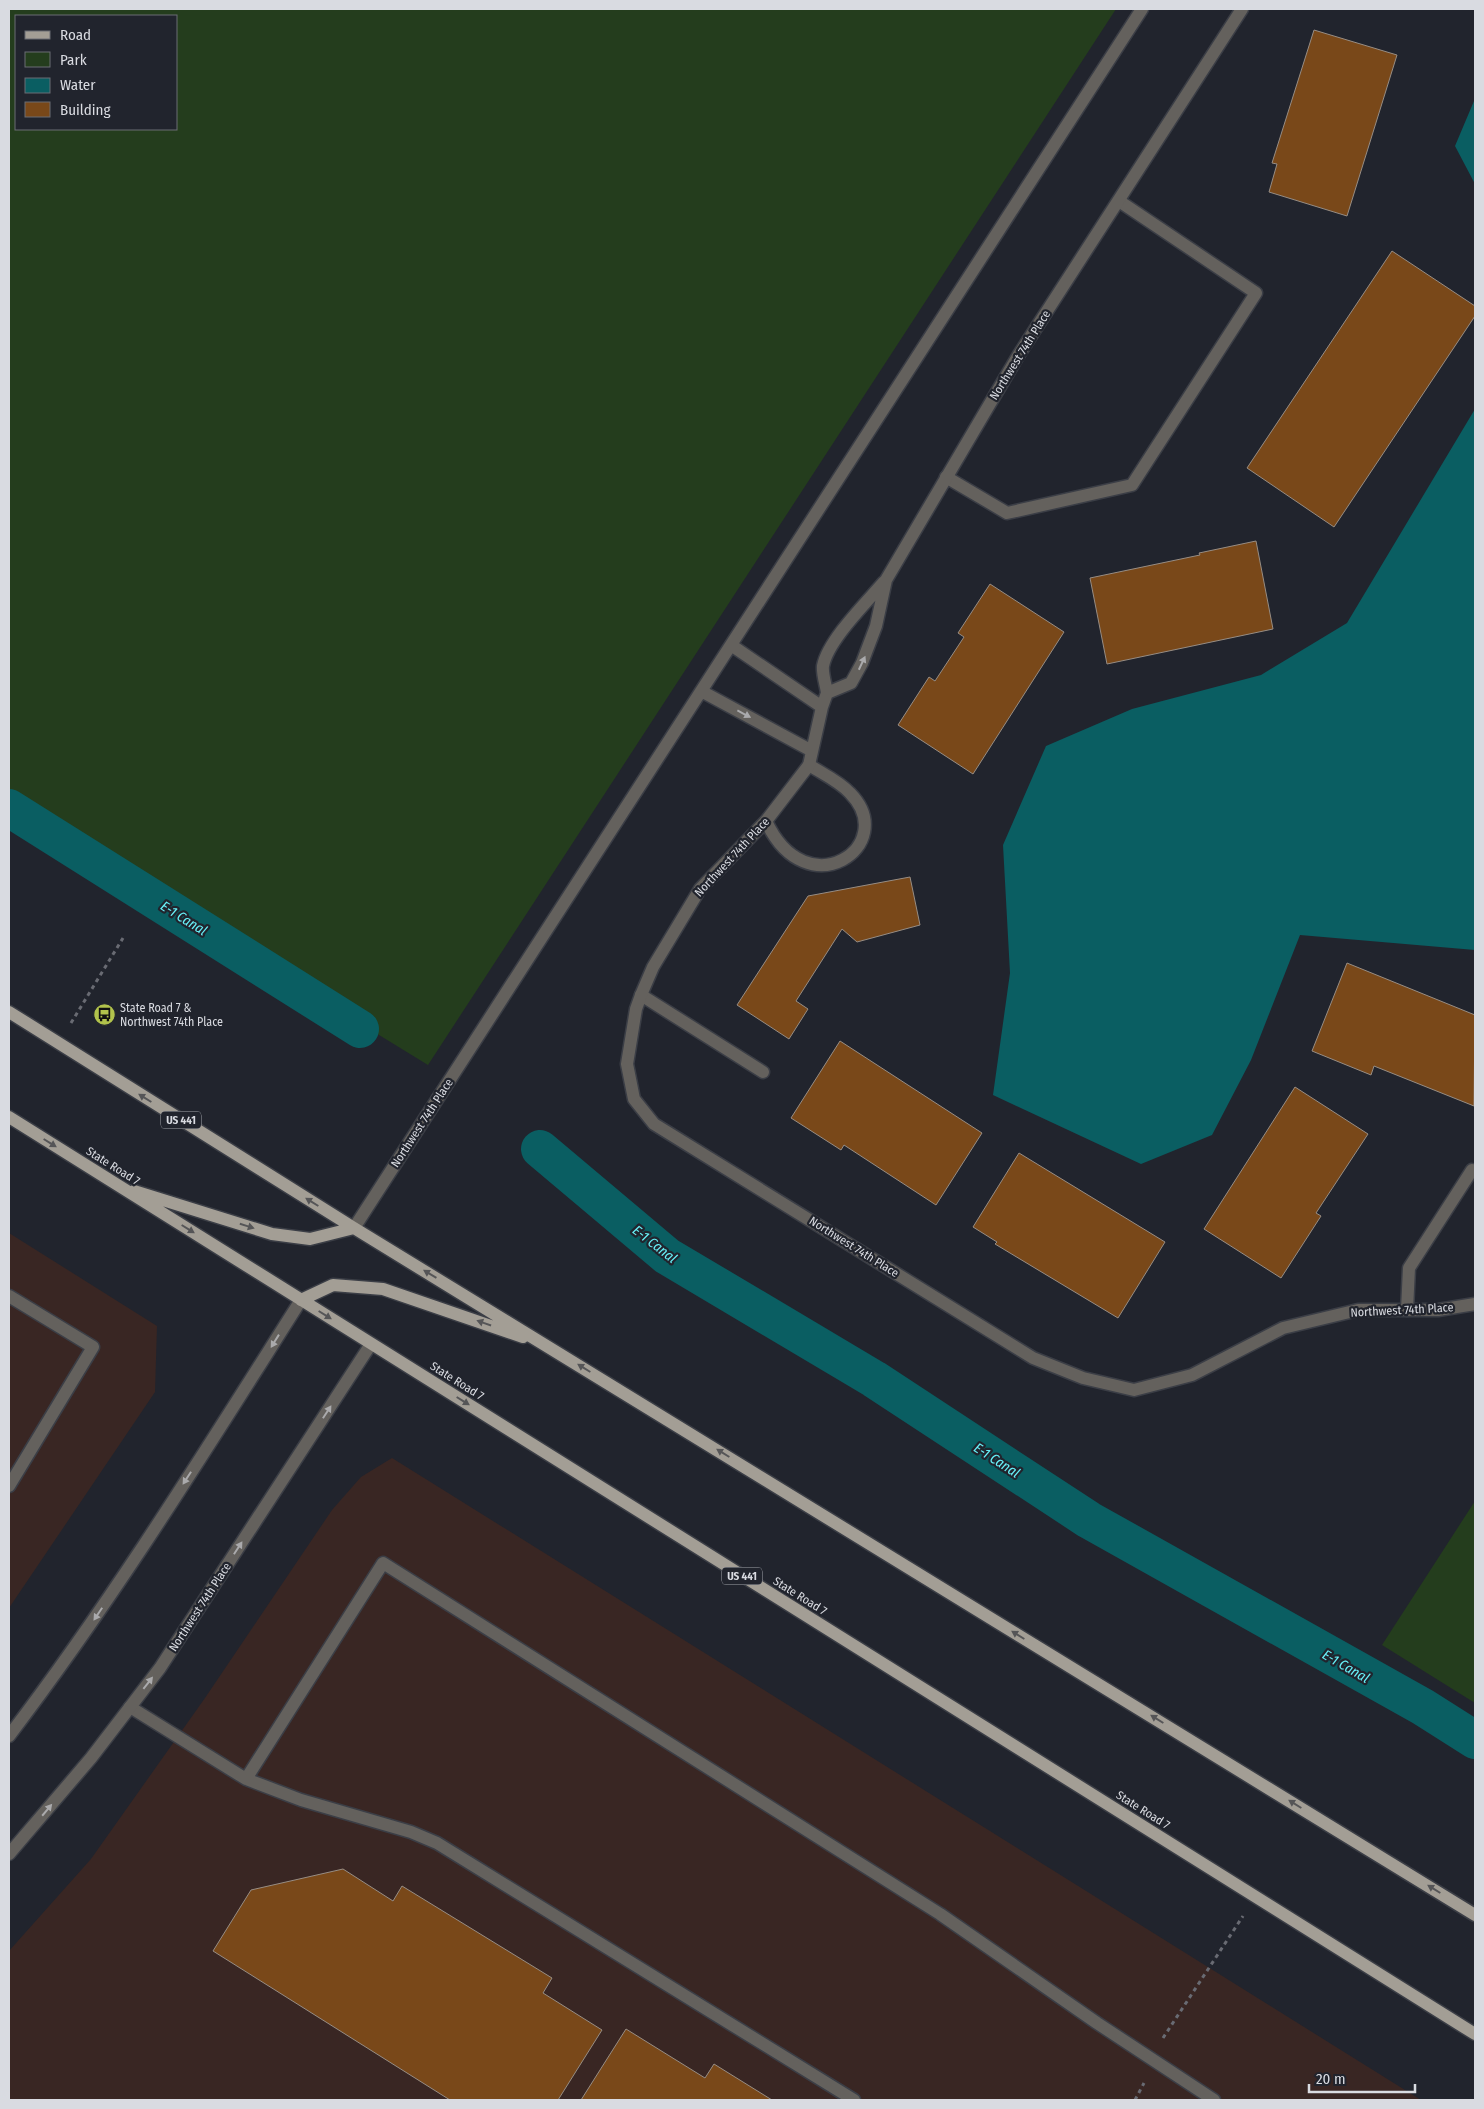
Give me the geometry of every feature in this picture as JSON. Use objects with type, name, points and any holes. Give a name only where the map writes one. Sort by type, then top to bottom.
[{"type":"main road","name":"US 441","points":[[9,1012],[354,1228],[1475,1915]]},
{"type":"main road","name":"State Road 7","points":[[9,1117],[1475,2034]]},
{"type":"main road","points":[[117,1185],[272,1234],[310,1239],[354,1228]]},
{"type":"main road","points":[[301,1300],[333,1285],[383,1289],[546,1345]]},
{"type":"street","name":"Northwest 74th Place","points":[[354,1228],[1142,9]]},
{"type":"street","name":"Northwest 74th Place","points":[[1242,9],[1018,356],[886,580],[876,626],[862,663],[851,683],[827,693],[809,765],[766,821],[700,889],[653,967],[636,1008],[627,1064],[634,1098],[654,1124],[1033,1358],[1083,1378],[1134,1390],[1192,1375],[1283,1328],[1358,1310],[1438,1310],[1475,1304]]},
{"type":"street","points":[[946,477],[1007,513],[1132,485],[1256,292],[1119,201]]},
{"type":"street","points":[[827,693],[823,667],[838,636],[886,580]]},
{"type":"street","points":[[731,645],[822,707]]},
{"type":"street","points":[[701,691],[812,751]]},
{"type":"street","points":[[766,821],[773,836],[784,849],[800,861],[822,865],[842,862],[855,852],[864,836],[865,820],[860,806],[852,794],[841,785],[809,765]]},
{"type":"street","points":[[641,995],[763,1072]]},
{"type":"street","points":[[1407,1310],[1409,1268],[1472,1170],[1475,1171]]},
{"type":"street","points":[[9,1296],[93,1346],[9,1486]]},
{"type":"street","points":[[9,1736],[67,1658],[140,1552],[301,1300]]},
{"type":"street","name":"Northwest 74th Place","points":[[9,1854],[91,1758],[160,1668],[371,1344]]},
{"type":"street","points":[[246,1779],[383,1563],[940,1914],[1214,2100]]},
{"type":"street","points":[[130,1707],[246,1779],[301,1800],[411,1832],[437,1843],[854,2100]]},
{"type":"path","points":[[59,1043],[123,938]]},
{"type":"path","points":[[1135,2100],[1160,2042],[1255,1897]]},
{"type":"shaded area","points":[[9,1233],[157,1326],[155,1392],[9,1608]]},
{"type":"shaded area","points":[[392,1458],[1421,2100],[9,2100],[9,1951],[91,1859],[205,1698],[332,1510],[361,1477]]},
{"type":"green space","points":[[9,9],[1116,9],[428,1065],[9,808]]},
{"type":"green space","points":[[1475,1501],[1475,1703],[1382,1645]]},
{"type":"water","points":[[1475,101],[1475,184],[1455,146]]},
{"type":"water","points":[[1475,409],[1475,950],[1300,935],[1251,1060],[1212,1135],[1141,1164],[993,1095],[1010,973],[1003,845],[1046,746],[1132,709],[1261,675],[1347,623]]},
{"type":"building","points":[[1314,30],[1397,55],[1347,216],[1269,192],[1277,164],[1272,163]]},
{"type":"building","points":[[1392,251],[1475,306],[1475,316],[1334,527],[1247,468]]},
{"type":"building","points":[[1256,541],[1273,629],[1107,664],[1090,578]]},
{"type":"building","points":[[990,584],[1064,632],[973,774],[898,725],[929,677],[935,681],[964,637],[958,633]]},
{"type":"building","points":[[910,877],[920,925],[857,942],[842,929],[796,1001],[808,1009],[789,1039],[737,1005],[808,896]]},
{"type":"building","points":[[1347,963],[1475,1015],[1474,1106],[1374,1066],[1371,1075],[1312,1051]]},
{"type":"building","points":[[840,1041],[982,1133],[936,1205],[844,1145],[841,1150],[791,1118]]},
{"type":"building","points":[[1295,1087],[1368,1134],[1316,1213],[1321,1216],[1281,1278],[1204,1229]]},
{"type":"building","points":[[1019,1153],[1165,1242],[1118,1318],[995,1244],[997,1242],[973,1227]]},
{"type":"building","points":[[343,1869],[393,1901],[402,1886],[552,1978],[543,1993],[602,2030],[558,2100],[450,2100],[213,1951],[251,1890]]},
{"type":"building","points":[[626,2029],[705,2078],[714,2064],[772,2100],[581,2100]]},
{"type":"waterway","name":"E-1 Canal","points":[[9,808],[360,1029]]},
{"type":"waterway","name":"E-1 Canal","points":[[540,1149],[667,1256],[874,1379],[1089,1520],[1423,1707],[1475,1740]]},
{"type":"place","name":"State Road 7 & Northwest 74th Place","points":[[104,1015]]}]
